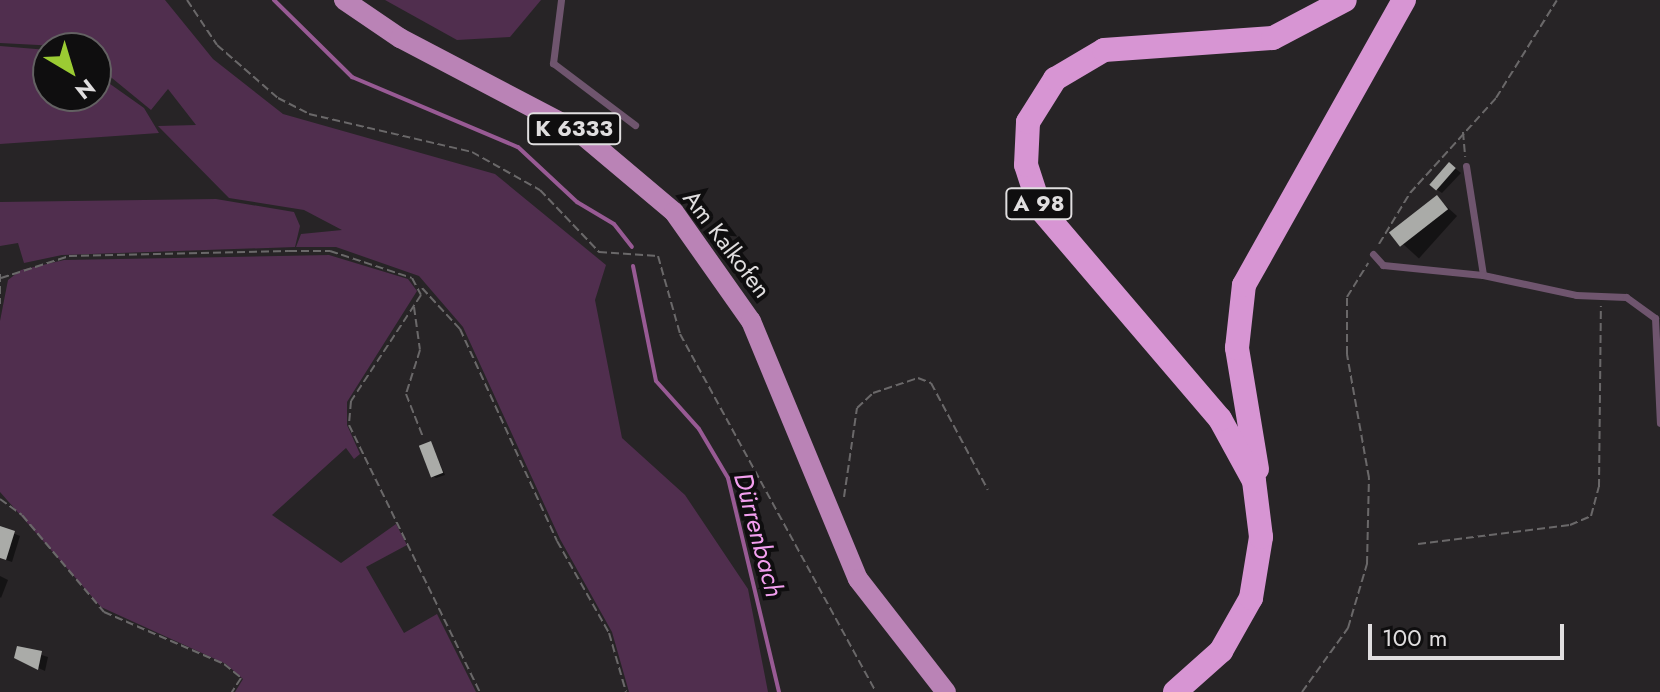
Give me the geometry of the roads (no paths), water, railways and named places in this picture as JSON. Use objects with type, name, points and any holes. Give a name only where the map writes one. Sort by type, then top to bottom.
[{"type":"highway","name":"A 98","points":[[1259,503],[1245,458],[1220,419],[1055,230],[1031,188],[1024,144],[1038,100],[1055,79],[1104,50],[1273,38],[1345,0]]},
{"type":"highway","name":"A 98","points":[[1175,692],[1206,667],[1232,638],[1251,598],[1259,503],[1237,348],[1244,285],[1404,0]]},
{"type":"main road","name":"Am Kalkofen","points":[[344,0],[400,38],[579,132],[674,212],[751,321],[827,515],[858,579],[946,692]]},
{"type":"lane","points":[[561,0],[553,63],[635,125]]},
{"type":"lane","points":[[1466,166],[1483,275]]},
{"type":"lane","points":[[1373,254],[1383,265],[1483,275],[1643,303],[1655,318],[1660,423]]},
{"type":"waterway","name":"Dürrenbach","points":[[274,0],[352,77],[518,147],[577,202],[614,224],[632,247]]},
{"type":"waterway","name":"Dürrenbach","points":[[633,266],[656,381],[699,429],[728,478],[779,692]]}]
